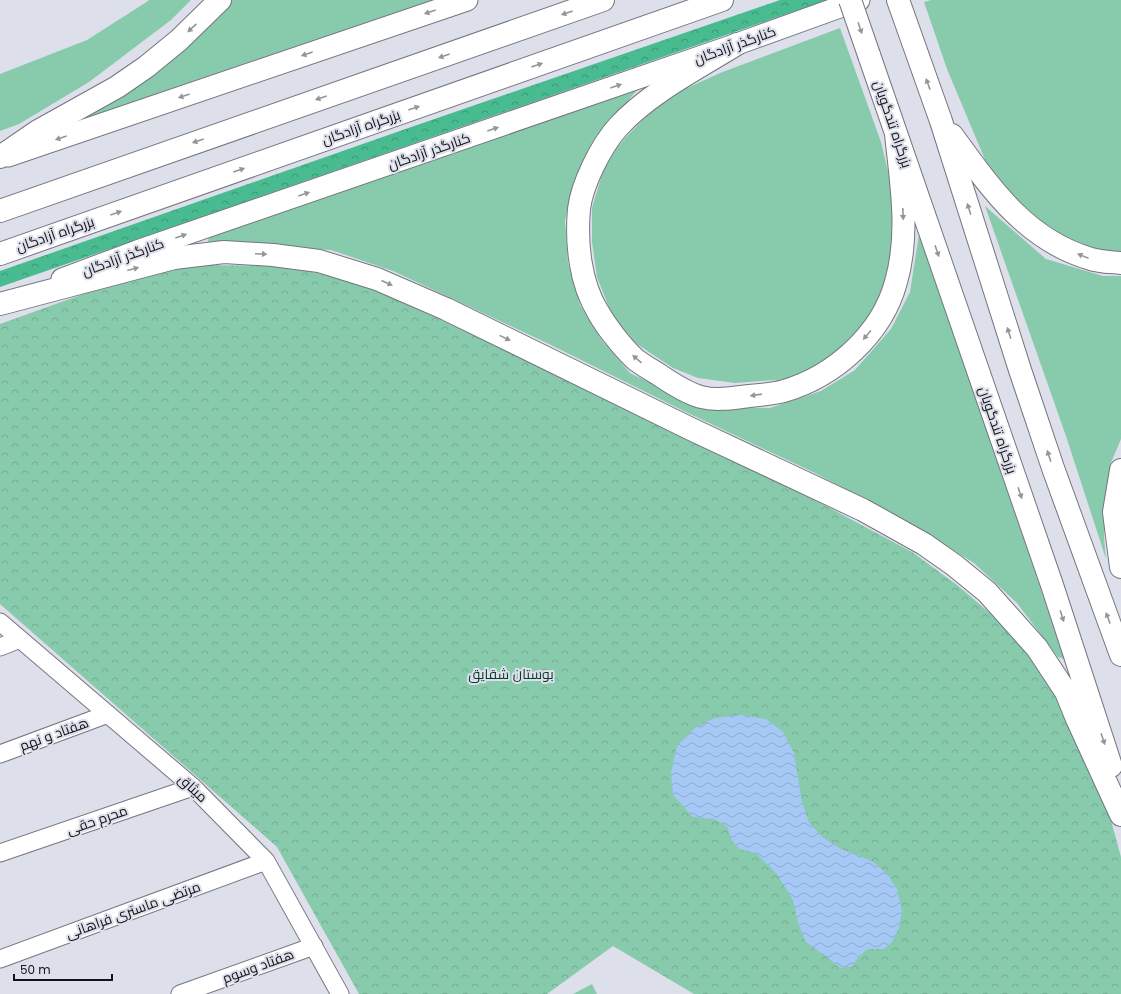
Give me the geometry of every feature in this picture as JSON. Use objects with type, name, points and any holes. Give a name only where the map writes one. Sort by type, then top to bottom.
[{"type":"highway","points":[[0,158],[38,131],[117,87],[146,67],[179,40],[220,0]]},
{"type":"highway","points":[[0,210],[603,0]]},
{"type":"highway","name":"بزرگراه آزادگان","points":[[0,254],[722,0]]},
{"type":"highway","name":"بزرگراه تندگویان","points":[[850,0],[1054,592],[1109,758],[1121,807]]},
{"type":"highway","points":[[898,0],[941,121],[1053,468],[1121,655]]},
{"type":"highway","points":[[737,44],[650,98],[618,127],[603,148],[587,178],[579,208],[579,248],[583,279],[597,311],[636,360],[670,382],[702,397],[728,399],[784,391],[831,370],[848,356],[867,336],[883,316],[896,283],[904,245],[904,213],[896,134]]},
{"type":"highway","points":[[941,121],[990,187],[1026,224],[1056,245],[1091,259],[1121,263]]},
{"type":"highway","points":[[0,303],[174,258],[224,252],[273,255],[319,262],[377,279],[446,309],[691,429],[863,510],[924,544],[954,565],[987,592],[1037,648],[1066,692],[1121,815]]},
{"type":"highway","points":[[1121,470],[1114,512],[1121,567]]},
{"type":"main road","points":[[0,158],[467,0]]},
{"type":"main road","name":"کنارگذر آزادگان","points":[[0,303],[137,251],[737,44],[859,0]]},
{"type":"street","name":"میثاق","points":[[0,622],[193,787],[266,862],[340,994]]},
{"type":"street","points":[[0,646],[20,639]]},
{"type":"street","name":"هفتاد و نهم","points":[[0,754],[108,714]]},
{"type":"street","name":"محرم حقی","points":[[0,853],[193,787]]},
{"type":"street","name":"مرتضی ماستری فراهانی","points":[[0,960],[266,862]]},
{"type":"street","name":"هفتاد وسوم","points":[[180,994],[314,946]]},
{"type":"green space","points":[[149,0],[191,0],[171,20],[89,82],[19,124],[0,131],[0,74],[87,40]]},
{"type":"green space","points":[[230,0],[443,0],[42,138]]},
{"type":"green space","points":[[780,0],[827,0],[0,287],[0,271]]},
{"type":"green space","points":[[931,0],[1121,0],[1121,254],[1091,251],[1046,229],[1013,204],[991,174],[947,69],[924,2]]},
{"type":"green space","points":[[840,28],[881,142],[892,189],[898,236],[888,284],[866,328],[827,361],[788,379],[735,383],[698,378],[673,368],[637,344],[612,315],[597,277],[592,242],[592,208],[606,161],[626,137],[652,111],[685,89],[720,73]]},
{"type":"green space","points":[[640,87],[596,136],[577,174],[565,220],[568,263],[580,305],[603,342],[630,373],[683,399],[722,407],[770,408],[821,391],[855,370],[891,329],[910,292],[920,228],[1064,659],[1058,657],[1017,603],[974,563],[924,532],[815,473],[688,413],[549,344],[393,271],[331,250],[208,242],[209,236]]},
{"type":"green space","points":[[985,206],[1046,259],[1103,276],[1121,276],[1121,439],[1110,465],[1104,537],[1106,559],[1066,436]]},
{"type":"green space","name":"بوستان شقایق","points":[[202,265],[286,266],[359,283],[580,383],[687,438],[826,506],[912,552],[957,585],[1033,650],[1103,791],[1121,857],[1121,994],[694,994],[613,946],[547,994],[359,994],[277,847],[0,604],[0,324],[114,283]]},
{"type":"green space","points":[[592,984],[597,994],[573,994]]},
{"type":"water","points":[[741,715],[766,719],[783,732],[794,753],[802,802],[809,822],[822,837],[841,849],[873,862],[887,874],[897,889],[902,911],[899,928],[892,942],[884,949],[868,949],[858,957],[853,966],[841,968],[806,942],[799,926],[793,900],[777,874],[756,853],[740,849],[732,841],[727,826],[714,819],[693,817],[673,795],[671,773],[677,746],[695,728],[715,718]]}]
